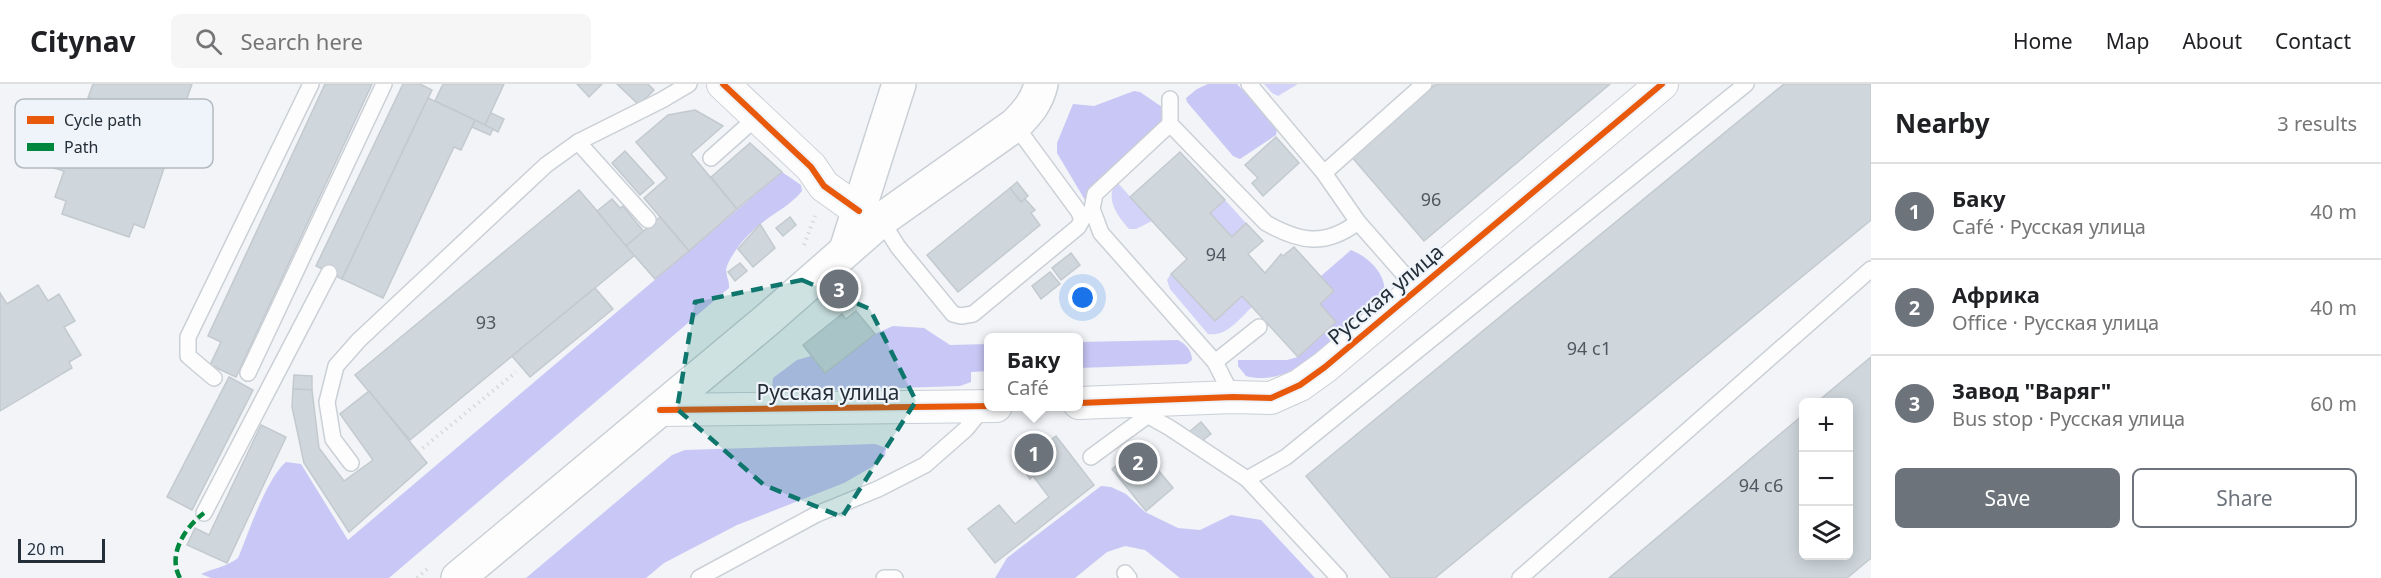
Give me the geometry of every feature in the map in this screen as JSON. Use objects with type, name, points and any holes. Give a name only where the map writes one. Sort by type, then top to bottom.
[{"type":"main road","points":[[458,578],[846,252],[870,215],[899,84]]},
{"type":"main road","points":[[870,215],[1015,125],[1039,95],[1041,84]]},
{"type":"street","points":[[723,84],[811,167],[824,186],[870,215]]},
{"type":"street","name":"Русская улица","points":[[1083,403],[1135,409],[1233,397],[1271,398],[1300,385],[1325,367],[1416,288],[1662,84]]},
{"type":"street","name":"Русская улица","points":[[660,410],[984,407]]},
{"type":"lane","points":[[214,378],[188,356],[188,337],[311,84]]},
{"type":"lane","points":[[248,373],[384,84]]},
{"type":"lane","points":[[351,463],[333,439],[327,402],[336,366],[359,340],[546,165],[578,142],[689,84]]},
{"type":"lane","points":[[1248,84],[1324,173],[1358,222],[1416,288]]},
{"type":"lane","points":[[1324,173],[1424,84]]},
{"type":"lane","points":[[1247,479],[1286,457],[1746,84]]},
{"type":"lane","points":[[1170,99],[1170,124],[1266,224],[1285,234],[1316,240],[1342,234],[1358,222]]},
{"type":"lane","points":[[711,158],[757,117]]},
{"type":"lane","points":[[1170,124],[1095,194],[1092,209],[1101,233],[1215,362],[1233,397]]},
{"type":"lane","points":[[870,215],[953,314],[961,316],[973,314],[1078,227],[1082,220],[1079,212],[1015,125]]},
{"type":"lane","points":[[578,142],[648,220]]},
{"type":"lane","points":[[1520,578],[1871,269]]},
{"type":"lane","points":[[204,513],[329,273]]},
{"type":"lane","points":[[1215,362],[1259,327]]},
{"type":"lane","points":[[1091,457],[1135,409],[1170,428],[1247,479],[1339,578]]},
{"type":"lane","points":[[699,578],[817,514],[878,489],[925,465],[986,411]]},
{"type":"lane","points":[[884,578],[895,578]]},
{"type":"path","points":[[418,452],[516,372]]},
{"type":"highlighted area","points":[[802,280],[870,309],[916,401],[842,517],[764,485],[677,409],[695,302]]},
{"type":"shaded area","points":[[1208,84],[1237,84],[1277,128],[1276,135],[1240,159],[1233,156],[1187,102],[1186,98]]},
{"type":"shaded area","points":[[1264,84],[1298,84],[1278,96]]},
{"type":"shaded area","points":[[1134,91],[1140,92],[1162,107],[1164,117],[1103,178],[1085,200],[1057,153],[1057,143],[1073,104],[1094,106]]},
{"type":"shaded area","points":[[782,172],[801,185],[802,191],[757,227],[737,248],[726,269],[729,288],[389,578],[211,578],[201,574],[238,558],[265,493],[286,462],[301,464],[348,540]]},
{"type":"shaded area","points":[[1117,182],[1152,221],[1136,229],[1129,229],[1120,218],[1112,200],[1113,188]]},
{"type":"shaded area","points":[[1225,200],[1246,223],[1232,237],[1210,213]]},
{"type":"shaded area","points":[[1351,250],[1372,263],[1377,269],[1384,283],[1384,299],[1321,354],[1302,366],[1284,374],[1265,378],[1246,376],[1238,366],[1238,360],[1287,360],[1298,357],[1336,322],[1320,304],[1334,291],[1321,276]]},
{"type":"shaded area","points":[[1171,274],[1215,321],[1242,296],[1252,307],[1227,330],[1208,334],[1170,289],[1167,280]]},
{"type":"shaded area","points":[[893,326],[924,328],[950,345],[984,344],[984,371],[971,372],[971,382],[960,386],[779,392],[772,388],[773,378],[797,360],[811,356],[825,373],[875,334]]},
{"type":"shaded area","points":[[1178,340],[1190,351],[1192,360],[1187,364],[1083,368],[1083,342]]},
{"type":"shaded area","points":[[875,444],[886,448],[885,456],[872,467],[844,483],[737,525],[664,563],[646,578],[526,578],[672,455],[685,450]]},
{"type":"shaded area","points":[[1101,486],[1111,487],[1126,494],[1145,512],[1178,528],[1200,530],[1231,515],[1261,520],[1315,578],[1180,578],[1145,550],[1125,546],[1107,552],[1075,578],[995,578],[1007,558]]},
{"type":"building","points":[[93,84],[192,84],[187,99],[88,98]]},
{"type":"building","points":[[325,84],[372,84],[236,377],[210,365],[221,342],[208,336]]},
{"type":"building","points":[[403,84],[420,84],[432,90],[342,279],[316,266]]},
{"type":"building","points":[[443,84],[504,84],[485,125],[435,101]]},
{"type":"building","points":[[577,84],[602,84],[589,97]]},
{"type":"building","points":[[617,84],[648,84],[654,90],[639,105]]},
{"type":"building","points":[[1436,84],[1610,84],[1424,241],[1351,156]]},
{"type":"building","points":[[1784,84],[1871,84],[1871,220],[1435,578],[1391,578],[1306,476]]},
{"type":"building","points":[[428,98],[475,120],[461,150],[454,147],[383,298],[342,279]]},
{"type":"building","points":[[695,110],[723,126],[691,154],[737,209],[689,251],[644,198],[667,178],[636,142],[668,115]]},
{"type":"building","points":[[491,113],[504,119],[498,132],[485,125]]},
{"type":"building","points":[[475,120],[493,129],[490,135],[472,127]]},
{"type":"building","points":[[1276,137],[1299,163],[1263,196],[1252,183],[1258,178],[1245,165]]},
{"type":"building","points":[[750,143],[782,172],[737,209],[711,177]]},
{"type":"building","points":[[625,151],[654,183],[640,195],[612,163]]},
{"type":"building","points":[[1180,152],[1225,200],[1210,213],[1232,237],[1246,223],[1263,241],[1248,254],[1265,273],[1281,254],[1283,256],[1294,247],[1334,291],[1320,304],[1336,322],[1298,357],[1242,296],[1215,321],[1171,274],[1187,259],[1130,197]]},
{"type":"building","points":[[54,168],[164,168],[144,228],[134,224],[129,237],[62,214],[66,201],[55,197],[64,171]]},
{"type":"building","points":[[1017,182],[1028,196],[1021,202],[1010,188]]},
{"type":"building","points":[[1010,188],[1021,202],[1025,199],[1035,210],[1031,213],[1040,225],[958,292],[927,255]]},
{"type":"building","points":[[579,190],[635,255],[410,440],[355,375]]},
{"type":"building","points":[[612,199],[620,208],[623,206],[644,232],[626,246],[597,211]]},
{"type":"building","points":[[660,217],[689,251],[655,279],[626,246]]},
{"type":"building","points":[[790,217],[796,225],[783,236],[776,228]]},
{"type":"building","points":[[760,224],[775,248],[753,267],[738,249]]},
{"type":"building","points":[[1071,253],[1080,265],[1061,280],[1052,268]]},
{"type":"building","points":[[740,263],[747,271],[735,281],[728,272]]},
{"type":"building","points":[[1050,272],[1060,284],[1041,299],[1032,286]]},
{"type":"building","points":[[38,285],[48,301],[59,294],[75,321],[64,327],[81,355],[69,362],[72,368],[0,411],[0,293],[7,304]]},
{"type":"building","points":[[595,288],[613,309],[530,377],[512,356]]},
{"type":"building","points":[[856,311],[875,334],[825,373],[803,345],[842,314],[846,319]]},
{"type":"building","points":[[1871,357],[1871,558],[1847,578],[1609,578],[1799,418],[1799,560],[1853,560],[1853,398],[1822,398]]},
{"type":"building","points":[[294,375],[312,376],[312,390],[293,389]]},
{"type":"building","points":[[229,377],[253,390],[192,510],[167,497]]},
{"type":"building","points":[[293,389],[312,390],[319,448],[344,481],[373,460],[340,414],[369,391],[427,463],[349,532],[304,463],[292,407]]},
{"type":"building","points":[[1201,422],[1211,434],[1198,444],[1189,432]]},
{"type":"building","points":[[261,425],[286,437],[227,563],[187,545],[195,528],[209,535]]},
{"type":"building","points":[[1056,436],[1094,485],[995,563],[968,529],[999,505],[1015,524],[1049,497],[1033,476],[1030,479],[1024,470],[1027,468],[1022,462]]},
{"type":"building","points":[[1139,447],[1173,488],[1146,511],[1112,469]]},
{"type":"marked path","points":[[180,578],[176,560],[180,542],[190,526],[204,513]]},
{"type":"cycle path","points":[[723,84],[811,167],[824,186],[859,211]]},
{"type":"cycle path","points":[[1083,403],[1233,397],[1271,398],[1300,385],[1325,367],[1662,84]]},
{"type":"cycle path","points":[[660,410],[984,406]]},
{"type":"place","name":"Завод \"Варяг\"","points":[[839,289]]},
{"type":"place","name":"Баку","points":[[1034,453]]},
{"type":"place","name":"Африка","points":[[1138,462]]}]
